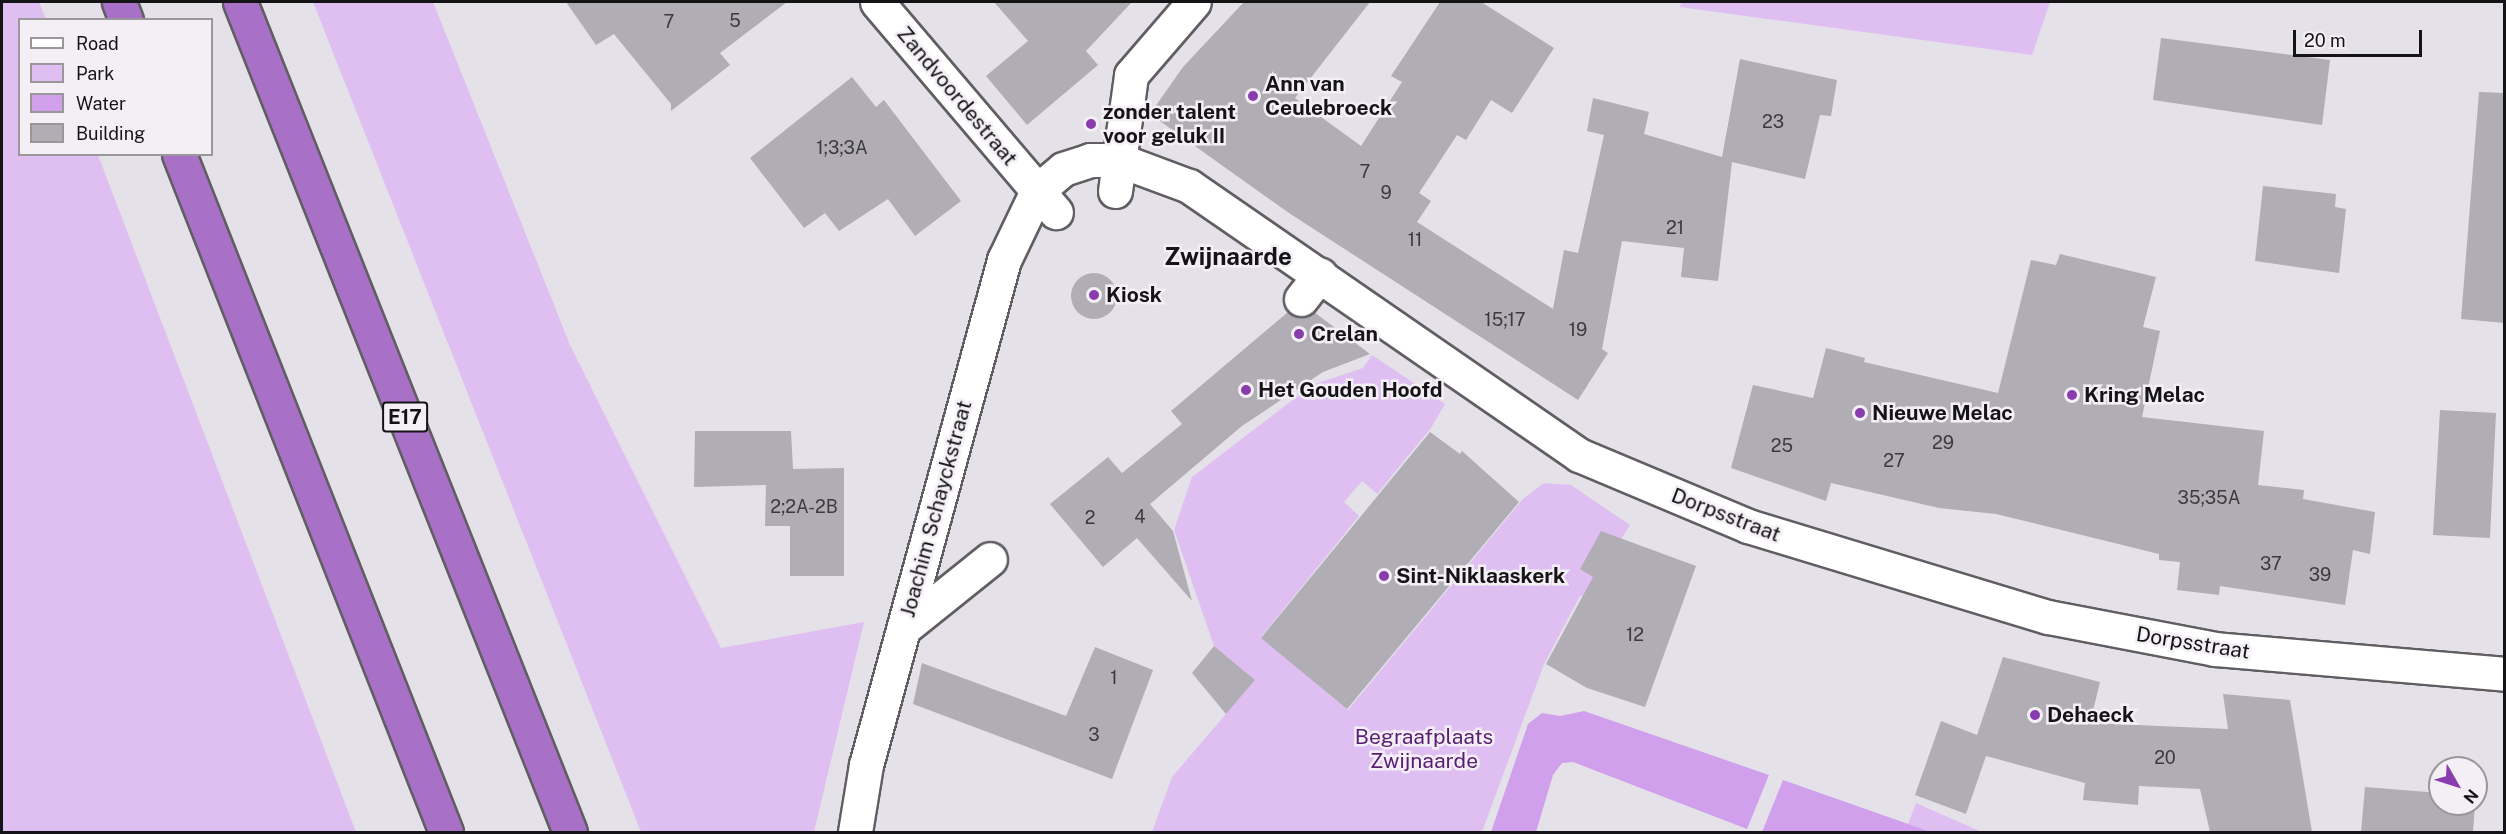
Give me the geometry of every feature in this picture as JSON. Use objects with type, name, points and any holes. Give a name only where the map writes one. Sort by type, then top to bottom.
[{"type":"highway","points":[[119,2],[125,18]]},
{"type":"highway","name":"E17","points":[[240,2],[570,832]]},
{"type":"highway","points":[[180,156],[446,832]]},
{"type":"street","name":"Zandvoordestraat","points":[[878,2],[1046,202]]},
{"type":"street","points":[[1117,176],[1131,75],[1194,2]]},
{"type":"street","name":"Dorpsstraat","points":[[1046,202],[1063,169],[1090,160],[1117,176],[1189,186],[1310,287],[1579,454],[1748,526],[2048,617],[2215,650],[2505,674]]},
{"type":"street","name":"Joachim Schayckstraat","points":[[855,832],[866,765],[1004,260],[1046,202]]},
{"type":"street","points":[[904,628],[990,559]]},
{"type":"green space","points":[[2,2],[39,2],[46,18],[18,18],[18,156],[98,156],[356,832],[2,832]]},
{"type":"green space","points":[[313,2],[433,2],[570,345],[721,648],[864,622],[814,832],[641,832]]},
{"type":"green space","points":[[1681,2],[2050,2],[2032,55],[1680,7]]},
{"type":"green space","name":"Begraafplaats Zwijnaarde","points":[[1372,355],[1445,404],[1431,428],[1377,494],[1362,481],[1344,502],[1359,516],[1261,637],[1348,710],[1523,499],[1544,483],[1571,485],[1630,525],[1585,597],[1580,596],[1544,664],[1482,832],[1152,832],[1172,777],[1255,680],[1214,646],[1174,530],[1192,477],[1312,385],[1363,368]]},
{"type":"green space","points":[[1916,803],[1982,832],[1905,832]]},
{"type":"water","points":[[1584,711],[1769,775],[1747,829],[1573,762],[1562,763],[1553,775],[1536,832],[1491,832],[1528,724],[1542,713],[1560,716]]},
{"type":"water","points":[[1783,780],[1931,832],[1762,832]]},
{"type":"building","points":[[566,2],[787,2],[720,53],[730,65],[671,111],[671,104],[614,34],[596,45]]},
{"type":"building","points":[[994,2],[1132,2],[1086,51],[1098,65],[1027,125],[986,76],[1028,41]]},
{"type":"building","points":[[1244,2],[1370,2],[1295,98],[1361,146],[1402,82],[1391,76],[1440,2],[1481,2],[1554,48],[1512,113],[1491,100],[1466,140],[1457,135],[1419,193],[1431,201],[1417,222],[1553,309],[1564,250],[1578,253],[1604,135],[1587,131],[1593,98],[1649,112],[1644,134],[1722,157],[1740,59],[1837,80],[1831,116],[1820,115],[1805,179],[1732,162],[1718,281],[1681,277],[1684,248],[1622,241],[1602,349],[1608,353],[1578,400],[1289,213],[1150,114],[1183,67]]},
{"type":"building","points":[[2161,38],[2330,60],[2322,125],[2153,100]]},
{"type":"building","points":[[852,77],[876,107],[884,100],[961,201],[915,236],[888,199],[839,231],[825,213],[804,228],[750,158]]},
{"type":"building","points":[[2479,92],[2505,93],[2505,323],[2461,319]]},
{"type":"building","points":[[2263,186],[2336,194],[2335,207],[2346,209],[2339,273],[2255,261]]},
{"type":"building","points":[[2060,254],[2156,277],[2143,327],[2160,331],[2142,417],[2264,431],[2258,485],[2304,490],[2303,499],[2375,512],[2370,554],[2353,550],[2345,605],[2220,586],[2219,595],[2177,590],[2180,562],[2159,560],[2159,554],[1996,514],[1939,508],[1831,483],[1826,501],[1731,468],[1753,385],[1813,398],[1826,348],[1865,358],[1864,362],[1998,393],[2031,260],[2056,265]]},
{"type":"building","name":"Kiosk","points":[[1094,273],[1110,280],[1117,296],[1110,312],[1094,319],[1078,312],[1071,296],[1078,280]]},
{"type":"building","points":[[1288,312],[1299,318],[1314,312],[1370,354],[1323,372],[1242,426],[1150,504],[1173,531],[1192,601],[1137,538],[1103,567],[1050,504],[1108,457],[1122,473],[1182,424],[1171,411]]},
{"type":"building","points":[[2440,410],[2496,413],[2490,538],[2433,535]]},
{"type":"building","points":[[695,431],[791,431],[793,469],[844,468],[844,576],[790,576],[790,526],[765,526],[766,485],[694,487]]},
{"type":"building","name":"Sint-Niklaaskerk","points":[[1430,432],[1460,454],[1462,451],[1519,502],[1347,709],[1261,638]]},
{"type":"building","points":[[1601,531],[1696,566],[1645,707],[1587,688],[1546,664],[1593,577],[1580,569]]},
{"type":"building","points":[[1214,646],[1255,680],[1226,714],[1192,673]]},
{"type":"building","points":[[1095,647],[1153,670],[1112,779],[913,704],[922,663],[1066,716]]},
{"type":"building","points":[[2003,657],[2100,682],[2090,723],[2228,729],[2223,694],[2290,700],[2312,832],[2210,832],[2200,789],[2139,786],[2138,805],[2083,800],[2085,783],[1986,756],[1966,814],[1915,795],[1941,721],[1977,735]]},
{"type":"building","points":[[2365,787],[2428,792],[2428,816],[2474,816],[2473,832],[2361,832]]},
{"type":"place","name":"Ann van Ceulebroeck","points":[[1253,96]]},
{"type":"place","name":"zonder talent voor geluk II","points":[[1091,124]]},
{"type":"place","name":"Kiosk","points":[[1094,295]]},
{"type":"place","name":"Crelan","points":[[1299,334]]},
{"type":"place","name":"Het Gouden Hoofd","points":[[1246,390]]},
{"type":"place","name":"Kring Melac","points":[[2072,395]]},
{"type":"place","name":"Nieuwe Melac","points":[[1860,413]]},
{"type":"place","name":"Sint-Niklaaskerk","points":[[1384,576]]},
{"type":"place","name":"Dehaeck","points":[[2035,715]]},
{"type":"district","name":"Zwijnaarde","points":[[1228,257]]}]
